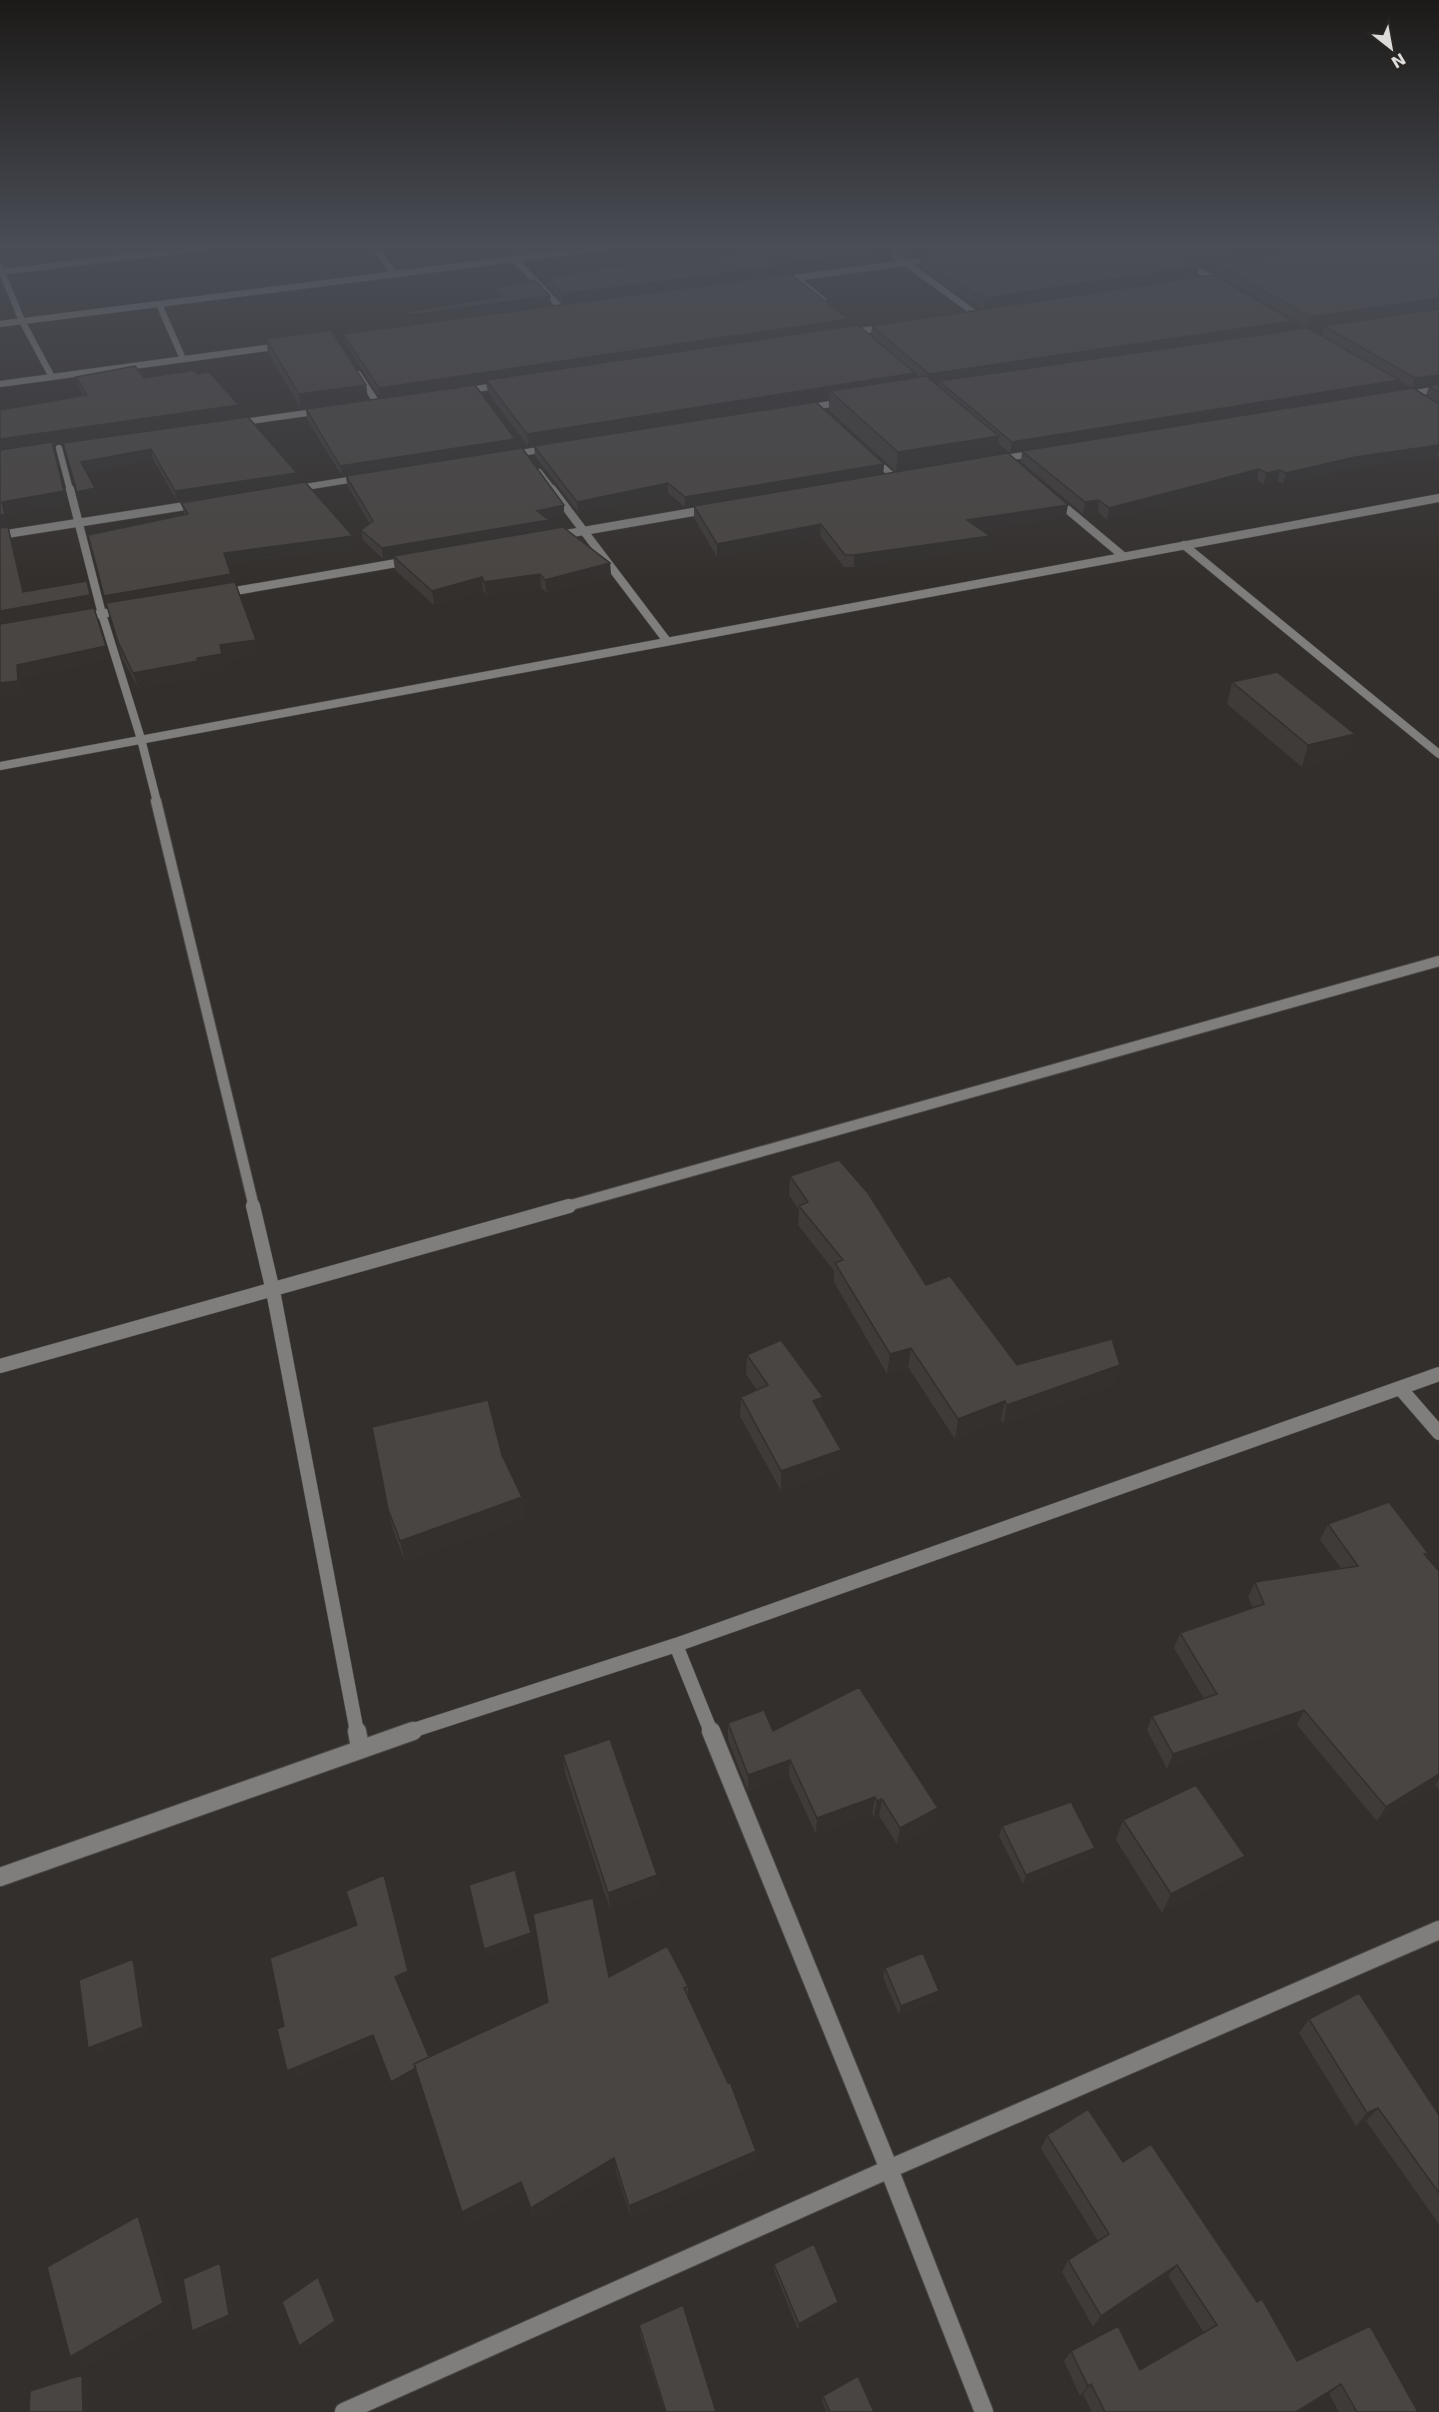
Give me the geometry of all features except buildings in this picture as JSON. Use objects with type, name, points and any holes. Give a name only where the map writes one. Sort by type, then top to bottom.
[{"type":"street","points":[[43,361],[52,377]]},
{"type":"street","points":[[0,384],[172,361]]},
{"type":"street","points":[[354,366],[377,403]]},
{"type":"street","points":[[455,392],[512,384]]},
{"type":"street","points":[[478,389],[484,398]]},
{"type":"street","points":[[1410,394],[1439,389]]},
{"type":"street","points":[[1399,392],[1420,399]]},
{"type":"street","points":[[365,405],[388,401]]},
{"type":"street","points":[[794,410],[850,401]]},
{"type":"street","points":[[818,406],[826,414]]},
{"type":"street","points":[[224,425],[330,410]]},
{"type":"street","points":[[518,443],[667,641]]},
{"type":"street","points":[[47,450],[71,447]]},
{"type":"street","points":[[501,456],[560,447]]},
{"type":"street","points":[[59,448],[102,614],[141,739],[204,994],[273,1291],[360,1748]]},
{"type":"street","points":[[997,450],[1014,466]]},
{"type":"street","points":[[994,460],[1052,451]]},
{"type":"street","points":[[868,454],[894,477]]},
{"type":"street","points":[[883,479],[905,475]]},
{"type":"street","points":[[289,489],[372,477]]},
{"type":"street","points":[[1051,496],[1123,556]]},
{"type":"street","points":[[0,766],[1439,498]]},
{"type":"street","points":[[0,535],[207,502]]},
{"type":"street","points":[[549,537],[722,507]]},
{"type":"street","points":[[1184,545],[1439,753]]},
{"type":"street","points":[[219,593],[420,559]]},
{"type":"street","points":[[68,619],[137,608]]},
{"type":"street","points":[[0,1366],[1439,961]]},
{"type":"street","points":[[0,1877],[360,1748],[676,1644],[1439,1374]]},
{"type":"street","points":[[1400,1388],[1439,1433]]},
{"type":"street","points":[[676,1644],[889,2169],[984,2412]]},
{"type":"street","points":[[344,2412],[889,2169],[1439,1930]]}]
